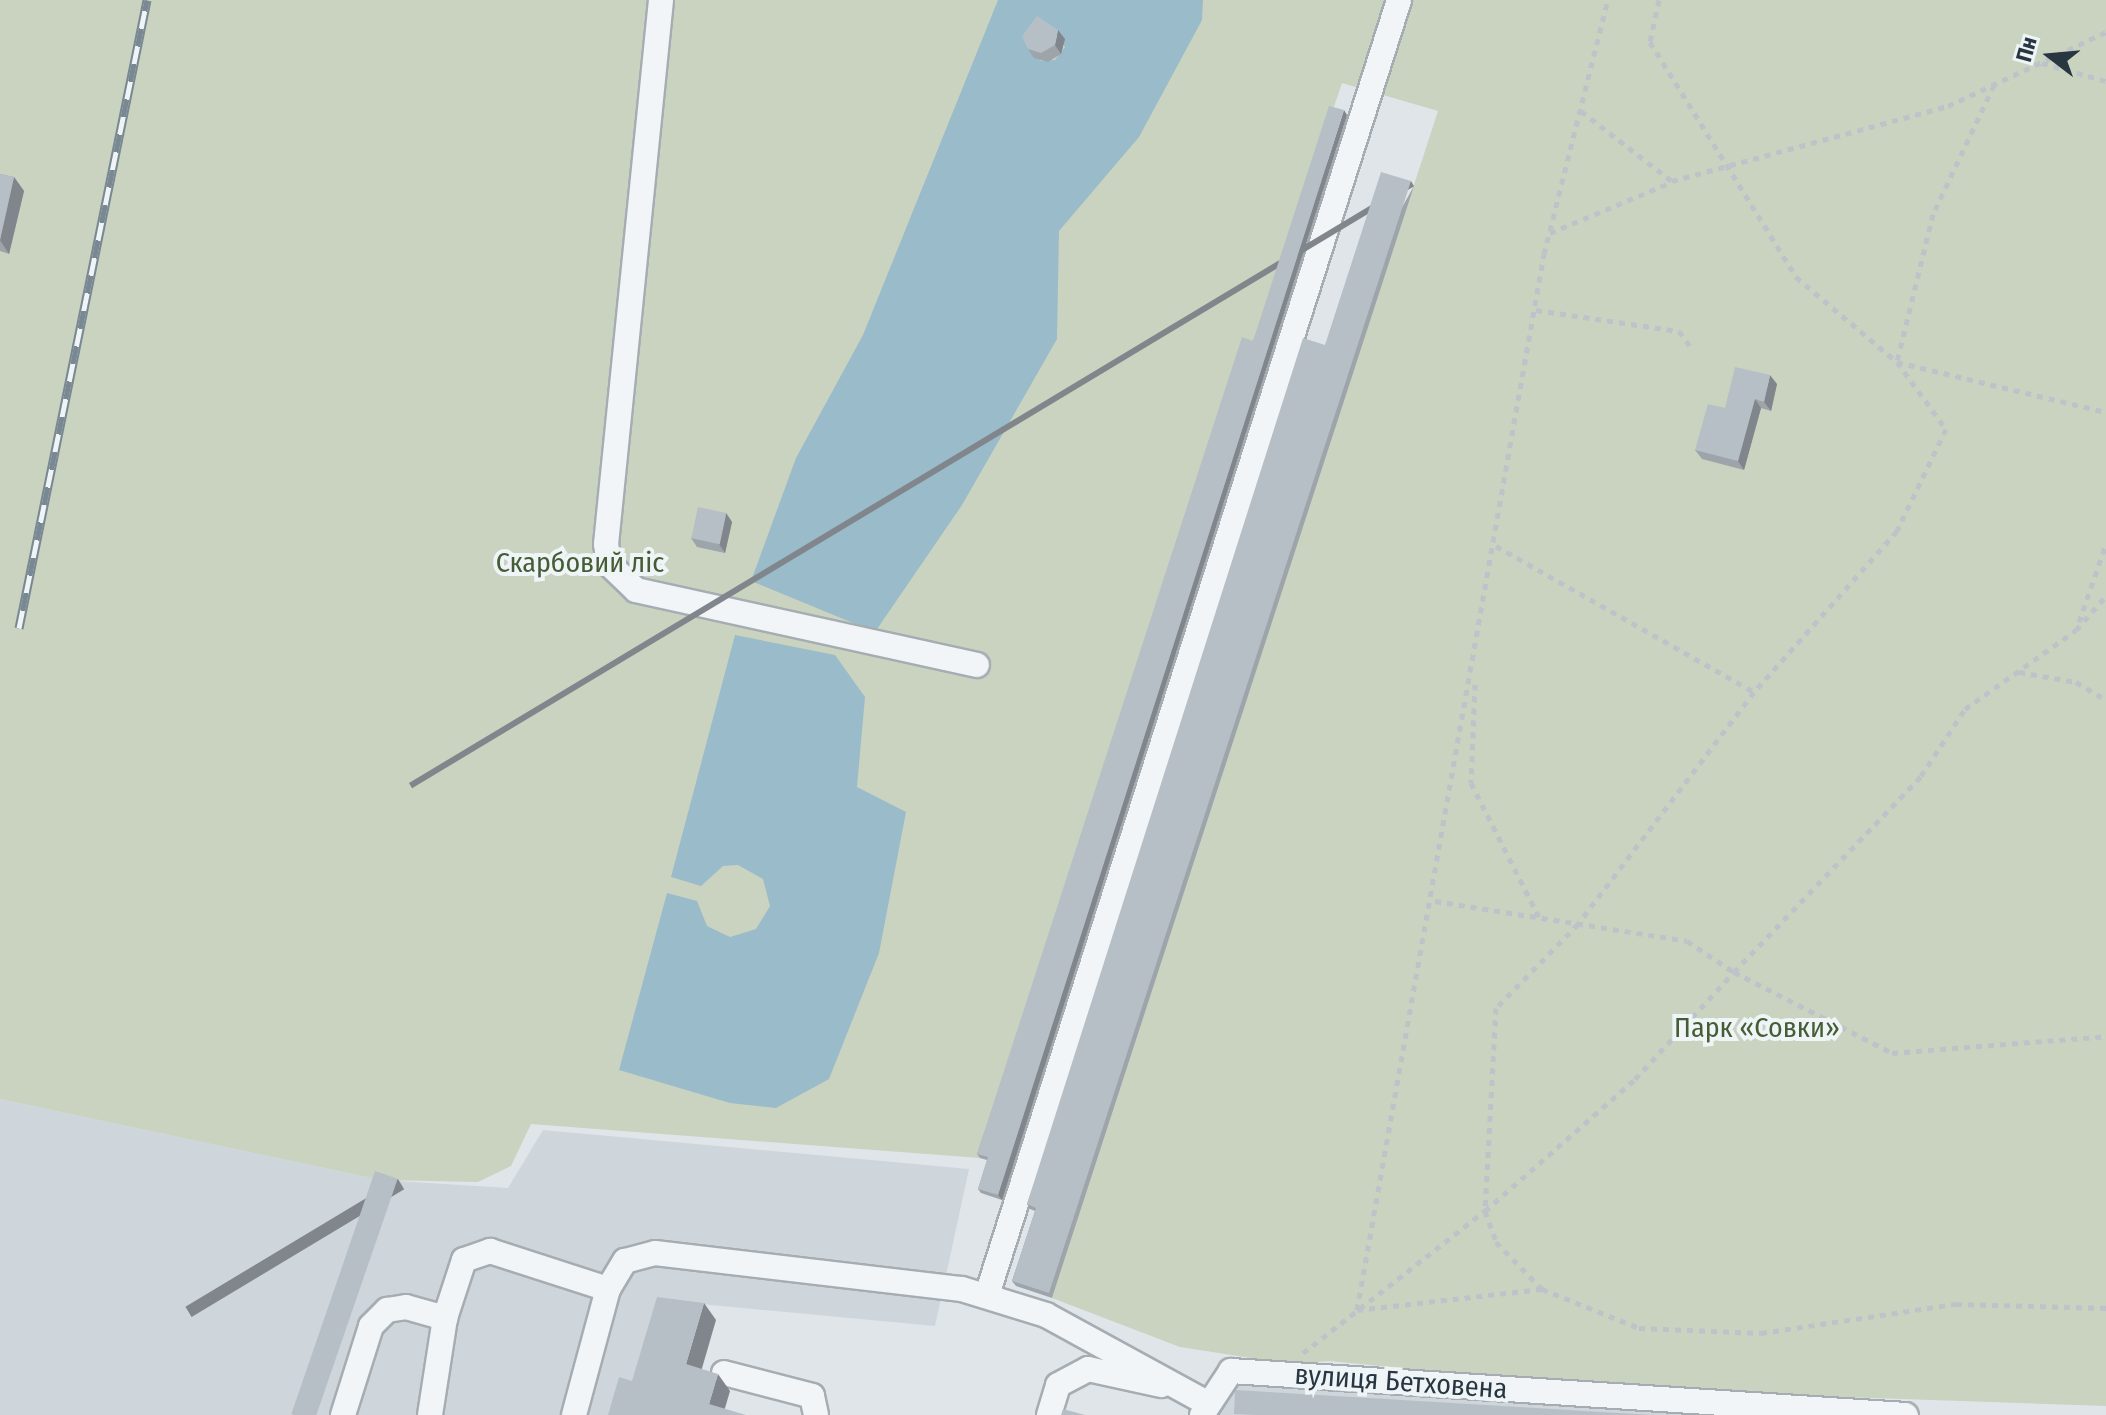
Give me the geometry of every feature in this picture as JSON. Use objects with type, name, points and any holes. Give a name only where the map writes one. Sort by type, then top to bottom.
[{"type":"street","points":[[661,0],[609,564],[636,590],[977,665]]},
{"type":"street","points":[[987,1295],[1399,0]]},
{"type":"street","points":[[430,1415],[454,1277],[476,1252],[608,1289]]},
{"type":"street","points":[[574,1415],[608,1289],[625,1261],[655,1253],[987,1295],[1046,1315],[1168,1381],[1204,1409]]},
{"type":"street","points":[[343,1415],[371,1326],[387,1310],[445,1318]]},
{"type":"street","points":[[1049,1415],[1058,1385],[1088,1369],[1157,1388],[1168,1381]]},
{"type":"street","name":"вулиця Бетховена","points":[[1204,1409],[1231,1371],[1906,1415]]},
{"type":"street","points":[[724,1373],[812,1396],[816,1415]]},
{"type":"path","points":[[1357,1310],[1435,901],[1550,233],[1608,0]]},
{"type":"path","points":[[1659,0],[1650,42],[1796,277],[1897,362],[1946,429],[1897,531],[1754,692],[1578,924],[1496,1008],[1485,1211],[1496,1242],[1542,1289],[1639,1328],[1761,1333],[1956,1304],[2106,1308]]},
{"type":"path","points":[[1550,233],[1672,181],[1948,106],[2106,32]]},
{"type":"path","points":[[2041,63],[2106,81]]},
{"type":"path","points":[[1897,362],[1933,214],[1994,85]]},
{"type":"path","points":[[1581,111],[1672,181]]},
{"type":"path","points":[[1536,310],[1679,331],[1690,346]]},
{"type":"path","points":[[1897,362],[2106,412]]},
{"type":"path","points":[[2077,628],[2106,544]]},
{"type":"path","points":[[1496,546],[1754,692]]},
{"type":"path","points":[[1290,1364],[1485,1211],[1635,1079],[1921,776],[1965,709],[2077,628],[2106,596]]},
{"type":"path","points":[[1476,663],[1471,783],[1539,918]]},
{"type":"path","points":[[2018,671],[2076,682],[2106,700]]},
{"type":"path","points":[[1435,901],[1687,941],[1734,972],[1892,1053],[2106,1036]]},
{"type":"path","points":[[1357,1310],[1542,1289]]},
{"type":"shaded area","points":[[0,1099],[381,1180],[508,1188],[543,1130],[969,1169],[935,1326],[659,1300],[624,1415],[0,1415]]},
{"type":"shaded area","points":[[1231,1371],[1906,1415],[1201,1415]]},
{"type":"green space","points":[[0,0],[2106,0],[2106,1406],[1614,1389],[1330,1361],[1290,1364],[1180,1347],[1052,1298],[1438,111],[1342,83],[980,1158],[531,1124],[511,1166],[478,1182],[381,1180],[0,1099]]},
{"type":"water","points":[[998,0],[1203,0],[1202,20],[1139,137],[1059,231],[1057,339],[962,505],[875,632],[751,581],[796,458],[863,335]],"holes":[[[1050,25],[1065,47],[1055,60],[1041,61],[1028,45]]]},
{"type":"water","points":[[735,635],[835,655],[865,697],[857,787],[906,812],[879,953],[829,1079],[776,1108],[730,1103],[619,1070],[667,893],[697,901],[707,926],[730,937],[756,929],[770,906],[763,879],[738,865],[723,866],[701,886],[671,877]]},
{"type":"building","points":[[1037,16],[1058,30],[1055,45],[1041,53],[1028,49],[1022,36]]},
{"type":"building","points":[[1329,106],[1344,110],[998,1195],[978,1189],[988,1157],[977,1154],[1242,337],[1253,341]]},
{"type":"building","points":[[1381,172],[1411,181],[1049,1293],[1012,1281],[1036,1208],[1027,1204],[1303,338],[1325,345]]},
{"type":"building","points":[[0,174],[14,177],[0,240]]},
{"type":"building","points":[[1735,367],[1770,375],[1764,402],[1755,399],[1738,461],[1695,450],[1708,404],[1725,408]]},
{"type":"building","points":[[698,507],[726,513],[720,544],[691,538]]},
{"type":"building","points":[[375,1171],[398,1179],[316,1415],[291,1414]]},
{"type":"building","points":[[657,1297],[704,1303],[686,1364],[718,1374],[709,1404],[746,1415],[608,1415],[619,1377],[632,1381]]},
{"type":"building","points":[[1235,1390],[1652,1415],[1234,1414]]},
{"type":"building","points":[[1063,1409],[1085,1415],[1061,1415]]},
{"type":"railway","points":[[19,628],[147,0]]},
{"type":"park label","name":"Скарбовий ліс","points":[[580,563]]},
{"type":"park label","name":"Парк «Совки»","points":[[1757,1028]]}]
